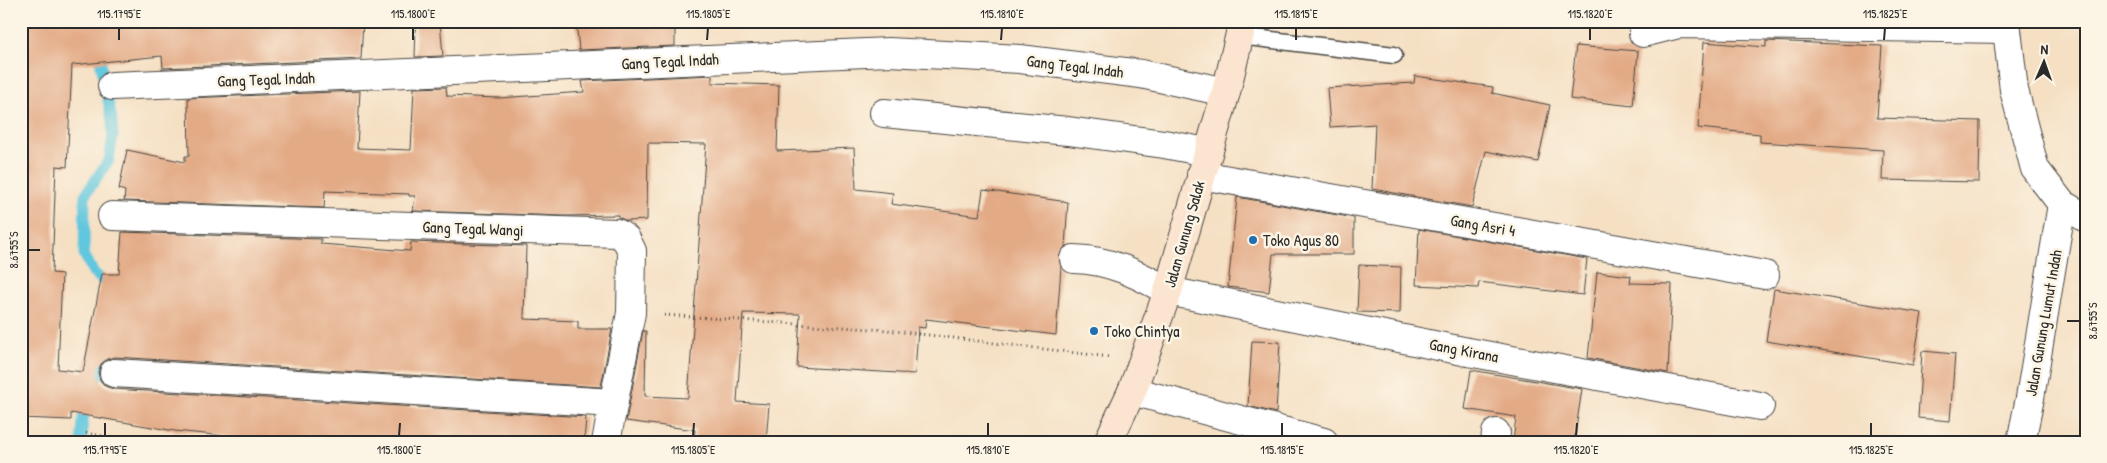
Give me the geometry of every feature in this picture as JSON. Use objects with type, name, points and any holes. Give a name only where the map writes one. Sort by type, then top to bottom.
[{"type":"main road","name":"Jalan Gunung Salak","points":[[1108,442],[1132,391],[1168,291],[1226,92],[1241,28]]},
{"type":"street","points":[[1643,33],[1680,23],[2006,25],[2014,90],[2035,169],[2062,204],[2086,218]]},
{"type":"street","name":"Gang Tegal Indah","points":[[112,86],[889,52],[1020,59],[1141,74],[1226,92]]},
{"type":"street","name":"Gang Asri 4","points":[[884,113],[1164,144],[1204,164],[1766,275]]},
{"type":"street","name":"Jalan Gunung Lumut Indah","points":[[2021,442],[2062,204]]},
{"type":"street","name":"Gang Tegal Wangi","points":[[112,216],[617,234],[626,239],[632,250],[630,313],[606,442]]},
{"type":"street","name":"Gang Kirana","points":[[1074,259],[1127,269],[1168,291],[1473,352],[1760,406]]},
{"type":"street","points":[[114,373],[614,403]]},
{"type":"street","points":[[1132,391],[1324,442]]},
{"type":"lane","points":[[1241,28],[1394,55]]},
{"type":"path","points":[[630,313],[887,330],[1143,361]]},
{"type":"path","points":[[86,432],[135,442]]},
{"type":"building","points":[[21,21],[363,21],[361,59],[163,68],[162,56],[72,65],[67,167],[56,166],[52,273],[62,274],[58,369],[83,372],[102,274],[119,274],[122,232],[321,239],[321,244],[410,251],[411,242],[526,246],[524,319],[578,321],[578,329],[612,329],[601,387],[115,357],[107,359],[101,364],[98,372],[100,380],[105,386],[113,389],[586,417],[584,442],[243,442],[244,438],[175,431],[71,413],[71,420],[21,418]]},
{"type":"building","points":[[416,21],[440,21],[443,56],[415,57]]},
{"type":"building","points":[[576,21],[675,21],[675,46],[579,50]]},
{"type":"building","points":[[1766,41],[1882,46],[1877,118],[1980,121],[1979,182],[1882,180],[1883,150],[1760,142],[1760,134],[1698,128],[1704,42],[1766,47]]},
{"type":"building","points":[[1576,46],[1638,51],[1633,106],[1570,99]]},
{"type":"building","points":[[712,75],[712,83],[779,85],[777,151],[854,148],[856,189],[893,193],[891,204],[979,216],[983,190],[1068,202],[1065,247],[1059,257],[1061,267],[1056,335],[926,319],[925,328],[918,327],[915,374],[797,367],[800,314],[743,313],[737,402],[769,404],[766,442],[694,442],[695,430],[626,421],[643,331],[646,331],[645,396],[688,398],[706,144],[648,143],[647,220],[627,221],[618,217],[618,215],[564,216],[413,211],[415,196],[409,196],[409,194],[325,191],[324,208],[124,201],[125,191],[119,189],[127,150],[185,162],[185,156],[189,156],[188,98],[360,91],[357,148],[411,150],[414,88],[446,87],[447,96],[499,98],[584,92],[582,81]]},
{"type":"building","points":[[1415,76],[1493,87],[1492,93],[1550,105],[1538,162],[1486,151],[1472,207],[1372,189],[1375,124],[1330,127],[1327,88],[1414,83]]},
{"type":"building","points":[[1237,197],[1354,218],[1354,254],[1273,254],[1269,292],[1228,287]]},
{"type":"building","points":[[1419,229],[1587,259],[1583,295],[1479,282],[1478,288],[1416,285]]},
{"type":"building","points":[[1359,265],[1401,267],[1400,313],[1357,312]]},
{"type":"building","points":[[1597,272],[1631,276],[1630,283],[1672,284],[1668,373],[1588,358]]},
{"type":"building","points":[[1774,289],[1922,313],[1913,365],[1766,341]]},
{"type":"building","points":[[1252,341],[1280,342],[1276,413],[1248,406]]},
{"type":"building","points":[[1922,351],[1955,354],[1950,421],[1918,418]]},
{"type":"building","points":[[1471,370],[1582,389],[1574,442],[1513,442],[1516,417],[1465,409]]},
{"type":"waterway","points":[[102,47],[101,65],[112,120],[113,136],[109,160],[85,195],[84,254],[93,272],[112,289]]},
{"type":"waterway","points":[[82,442],[85,406],[108,347]]},
{"type":"place","name":"Toko Agus 80","points":[[1253,240]]},
{"type":"place","name":"Toko Chintya","points":[[1094,331]]}]
